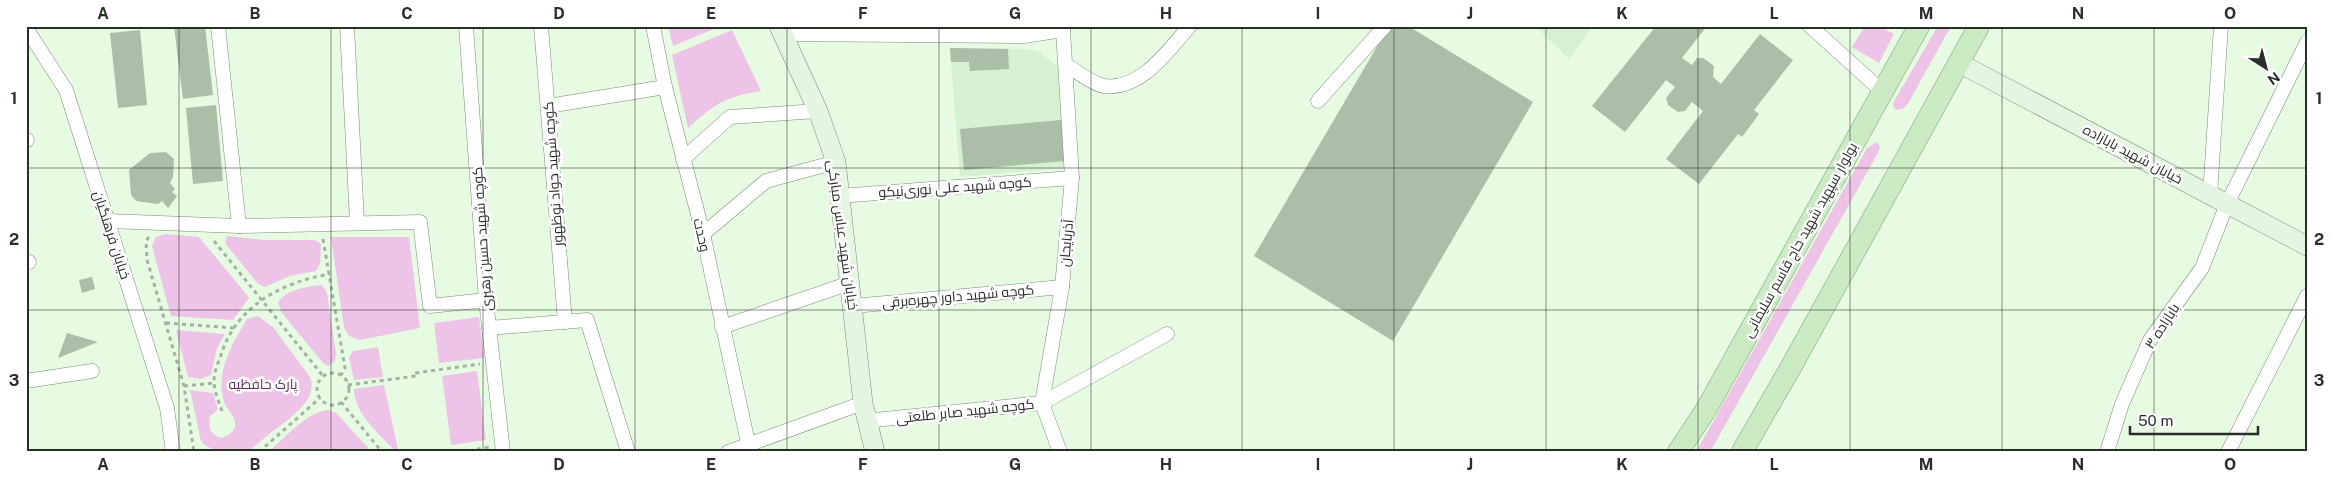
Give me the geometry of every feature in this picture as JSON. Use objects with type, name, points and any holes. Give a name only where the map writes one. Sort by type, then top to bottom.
[{"type":"main road","name":"بولوار سپهبد شهید حاج قاسم سلیمانی","points":[[1678,452],[1707,408],[1919,26]]},
{"type":"main road","points":[[1742,452],[1792,367],[1979,26]]},
{"type":"street","points":[[218,26],[239,226]]},
{"type":"street","points":[[347,26],[358,222]]},
{"type":"street","name":"کوچه شهید حسین رهبری","points":[[466,26],[486,300],[502,448]]},
{"type":"street","name":"کوچه شهید جواد نوظهور","points":[[541,26],[565,322]]},
{"type":"street","name":"وحدت","points":[[653,26],[665,87],[703,234],[749,448]]},
{"type":"street","points":[[1066,65],[1103,86],[1128,84],[1147,72],[1190,26]]},
{"type":"street","points":[[1318,101],[1385,26]]},
{"type":"street","points":[[1810,26],[1883,92]]},
{"type":"street","points":[[2210,195],[2221,26]]},
{"type":"street","name":"خیابان فرهنگیان","points":[[26,28],[66,90],[167,408],[173,452]]},
{"type":"street","points":[[781,30],[1025,31],[1065,28]]},
{"type":"street","name":"آذربایجان","points":[[1060,452],[1042,403],[1062,287],[1072,178],[1065,28]]},
{"type":"street","name":"خیابان شهید عباس مبارکی","points":[[781,30],[818,111],[836,162],[864,412],[875,452]]},
{"type":"street","name":"بابازاده ۳","points":[[2107,452],[2122,404],[2150,340],[2202,268],[2227,204],[2307,42]]},
{"type":"street","name":"خیابان شهید بابازاده","points":[[1959,63],[2307,246]]},
{"type":"street","points":[[548,106],[665,87]]},
{"type":"street","points":[[683,159],[730,117],[818,111]]},
{"type":"street","points":[[703,234],[766,181],[836,162]]},
{"type":"street","name":"کوچه شهید علی نوری‌نیکو","points":[[839,196],[1072,178]]},
{"type":"street","points":[[108,221],[239,226],[420,222],[430,306],[486,300]]},
{"type":"street","points":[[722,328],[850,283]]},
{"type":"street","name":"کوچه شهید داور چهره‌برقی","points":[[853,306],[1062,287]]},
{"type":"street","points":[[2228,452],[2307,296]]},
{"type":"street","points":[[489,328],[587,320],[628,452]]},
{"type":"street","name":"کوچه شهید صابر طلعتی","points":[[864,412],[1042,403],[1167,334]]},
{"type":"street","points":[[26,381],[92,371]]},
{"type":"street","points":[[728,452],[749,448],[864,412]]},
{"type":"path","points":[[153,233],[146,240],[147,260],[184,386],[194,452]]},
{"type":"path","points":[[317,237],[324,240],[330,274],[344,368],[341,375]]},
{"type":"path","points":[[213,240],[323,376]]},
{"type":"path","points":[[222,411],[214,383],[224,345],[234,328],[261,300],[293,283],[330,274]]},
{"type":"path","points":[[166,323],[234,328]]},
{"type":"path","points":[[348,385],[416,376],[415,373],[493,362]]},
{"type":"path","points":[[332,373],[341,375],[348,385],[348,395],[341,402],[327,404],[320,398],[318,384],[323,376],[332,373]]},
{"type":"path","points":[[184,386],[214,383]]},
{"type":"path","points":[[259,452],[320,398]]},
{"type":"path","points":[[341,402],[382,452]]},
{"type":"path","points":[[461,452],[502,448]]},
{"type":"shaded area","points":[[1535,26],[1593,26],[1569,59]]},
{"type":"shaded area","points":[[950,48],[1028,49],[1040,52],[1060,69],[1065,168],[960,177]]},
{"type":"green space","points":[[668,26],[721,26],[673,46]]},
{"type":"green space","points":[[1865,26],[1879,26],[1894,34],[1879,63],[1852,47]]},
{"type":"green space","points":[[1938,26],[1951,26],[1909,102],[1904,108],[1898,110],[1894,108],[1893,103]]},
{"type":"green space","points":[[732,30],[761,91],[729,99],[713,107],[688,128],[672,55]]},
{"type":"green space","points":[[1877,142],[1880,147],[1878,153],[1710,452],[1696,452],[1867,148]]},
{"type":"green space","points":[[165,234],[199,237],[247,295],[249,298],[233,320],[171,316],[152,246],[156,237]]},
{"type":"green space","points":[[227,236],[265,240],[315,240],[321,244],[320,264],[316,271],[290,276],[265,287],[258,284],[225,243]]},
{"type":"green space","points":[[331,237],[409,237],[420,328],[360,340],[349,336],[344,327]]},
{"type":"green space","name":"پارک حافظیه","points":[[322,285],[327,293],[336,353],[335,361],[328,366],[323,363],[282,313],[278,303],[291,292]]},
{"type":"green space","name":"پارک حافظیه","points":[[258,316],[273,327],[310,377],[312,386],[310,394],[299,410],[248,451],[230,452],[216,450],[201,441],[190,390],[213,393],[218,410],[210,416],[209,424],[212,433],[222,438],[229,434],[235,427],[235,421],[224,402],[222,391],[223,369],[231,348],[247,319]]},
{"type":"green space","points":[[479,317],[484,358],[439,363],[434,323]]},
{"type":"green space","name":"پارک حافظیه","points":[[176,330],[225,334],[217,348],[211,375],[201,379],[188,377]]},
{"type":"green space","points":[[378,347],[383,377],[354,380],[349,357],[353,351]]},
{"type":"green space","points":[[477,371],[486,440],[451,445],[442,376]]},
{"type":"green space","points":[[384,385],[398,452],[369,423],[355,398],[354,389]]},
{"type":"green space","name":"پارک حافظیه","points":[[328,410],[336,413],[372,452],[268,452],[303,421],[319,412]]},
{"type":"building","points":[[174,26],[205,26],[213,95],[183,99]]},
{"type":"building","points":[[1389,26],[1408,26],[1533,102],[1393,341],[1254,256]]},
{"type":"building","points":[[1656,26],[1707,26],[1682,58],[1692,65],[1697,58],[1703,58],[1714,66],[1713,77],[1721,84],[1760,34],[1793,60],[1754,110],[1759,114],[1742,137],[1738,134],[1699,184],[1666,159],[1703,111],[1692,102],[1685,111],[1678,112],[1668,105],[1666,98],[1675,87],[1666,80],[1625,132],[1592,106]]},
{"type":"building","points":[[140,30],[147,105],[118,108],[110,33]]},
{"type":"building","points":[[950,48],[1008,49],[1009,69],[970,71],[969,62],[951,62]]},
{"type":"building","points":[[216,105],[223,181],[193,184],[186,108]]},
{"type":"building","points":[[1061,120],[1065,161],[964,170],[960,129]]},
{"type":"building","points":[[166,152],[174,159],[173,177],[170,183],[175,189],[172,192],[177,196],[168,208],[162,201],[158,204],[136,201],[131,195],[129,170],[150,153]]},
{"type":"building","points":[[92,277],[95,289],[82,293],[79,280]]},
{"type":"building","points":[[67,333],[98,342],[58,358]]}]
